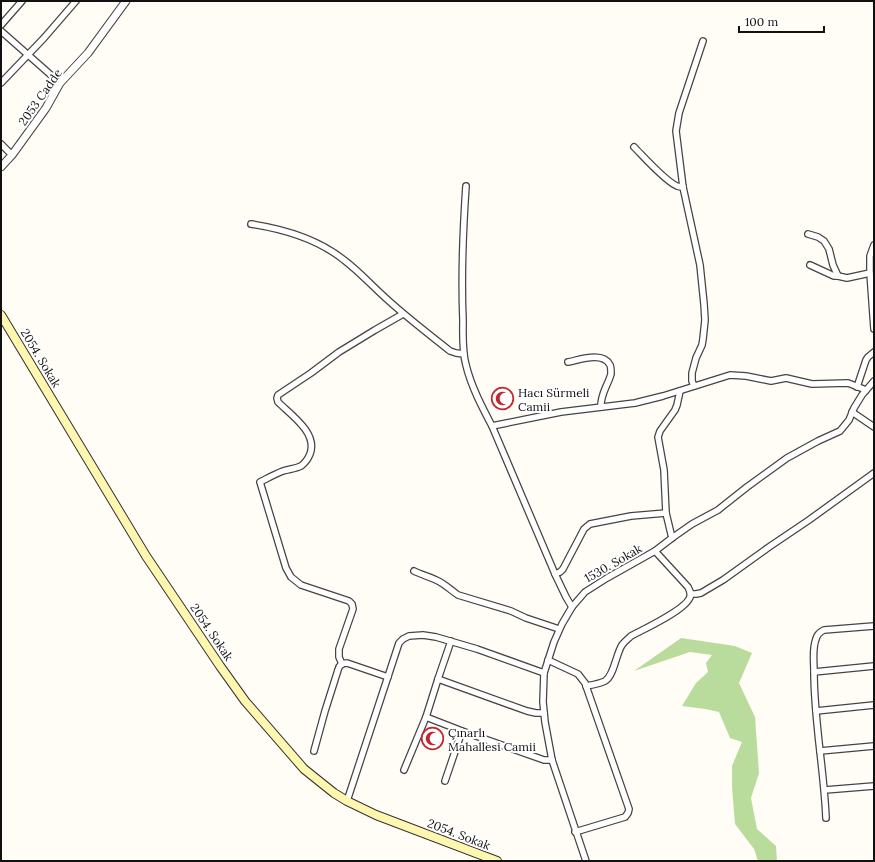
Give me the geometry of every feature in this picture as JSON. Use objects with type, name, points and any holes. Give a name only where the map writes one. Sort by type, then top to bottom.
[{"type":"main road","name":"2054. Sokak","points":[[1,315],[146,556],[240,695],[304,769],[334,793],[376,815],[497,861]]},
{"type":"street","points":[[1,25],[22,1]]},
{"type":"street","points":[[1,83],[44,38],[76,1]]},
{"type":"street","name":"2053 Cadde","points":[[1,167],[12,155],[46,108],[60,83],[88,53],[126,1]]},
{"type":"street","points":[[1,31],[60,83]]},
{"type":"street","points":[[694,386],[692,381],[692,372],[702,345],[705,320],[704,304],[700,265],[683,187],[676,125],[703,41]]},
{"type":"street","points":[[1,144],[12,155]]},
{"type":"street","points":[[634,147],[673,184],[683,187]]},
{"type":"street","points":[[466,186],[462,251],[462,308],[465,364],[484,411],[572,607]]},
{"type":"street","points":[[251,224],[275,228],[306,239],[330,250],[350,264],[403,314],[450,351],[464,354]]},
{"type":"street","points":[[808,234],[818,237],[824,241],[829,249],[833,265],[838,276]]},
{"type":"street","points":[[874,246],[870,256],[874,329]]},
{"type":"street","points":[[810,265],[834,276],[847,278],[870,273]]},
{"type":"street","points":[[342,664],[339,657],[339,649],[353,609],[352,604],[349,601],[301,585],[291,577],[286,568],[260,482],[281,472],[299,467],[307,461],[311,451],[312,443],[308,433],[278,402],[278,395],[311,374],[339,352],[403,314]]},
{"type":"street","points":[[857,387],[866,360],[874,352]]},
{"type":"street","points":[[568,362],[590,357],[599,357],[609,363],[611,373],[602,396],[601,407]]},
{"type":"street","points":[[492,426],[561,412],[635,403],[680,391],[730,375],[746,376],[771,381],[786,378],[812,384],[848,383],[866,390]]},
{"type":"street","name":"1530. Sokak","points":[[586,861],[552,760],[544,713],[544,673],[559,629],[572,607],[585,592],[607,578],[655,552],[692,524],[718,510],[787,458],[840,430],[849,420],[862,394],[874,381]]},
{"type":"street","points":[[672,538],[666,514],[664,470],[658,437],[660,431],[675,410],[680,391]]},
{"type":"street","points":[[852,412],[874,427]]},
{"type":"street","points":[[691,594],[701,593],[723,580],[874,473]]},
{"type":"street","points":[[556,574],[563,569],[584,529],[590,524],[631,516],[666,514]]},
{"type":"street","points":[[586,686],[606,681],[610,676],[621,648],[626,640],[672,614],[684,606],[689,599],[691,594],[688,587],[655,552]]},
{"type":"street","points":[[414,571],[439,581],[458,595],[506,609],[526,618],[559,629]]},
{"type":"street","points":[[826,818],[814,692],[815,639],[819,633],[826,630],[874,626]]},
{"type":"street","points":[[347,801],[399,643],[404,637],[416,635],[442,638],[544,673]]},
{"type":"street","points":[[404,770],[426,717],[452,641]]},
{"type":"street","points":[[548,660],[578,674],[583,680],[629,809],[625,816],[575,832]]},
{"type":"street","points":[[342,664],[350,664],[388,677]]},
{"type":"street","points":[[314,751],[338,670],[342,664]]},
{"type":"street","points":[[814,672],[874,666]]},
{"type":"street","points":[[438,679],[527,711],[544,713]]},
{"type":"street","points":[[816,711],[874,705]]},
{"type":"street","points":[[426,717],[544,760],[552,760]]},
{"type":"street","points":[[445,781],[462,731]]},
{"type":"street","points":[[820,751],[874,746]]},
{"type":"street","points":[[824,790],[874,786]]},
{"type":"green space","points":[[681,638],[735,646],[752,653],[739,683],[755,717],[759,773],[751,798],[757,829],[776,846],[777,861],[758,861],[754,849],[735,824],[732,766],[742,742],[730,738],[719,712],[682,706],[696,683],[708,672],[706,663],[712,655],[690,652],[634,671]]},
{"type":"place","name":"Hacı Sürmeli Camii","points":[[502,399]]},
{"type":"place","name":"Çınarlı Mahallesi Camii","points":[[433,739]]}]
